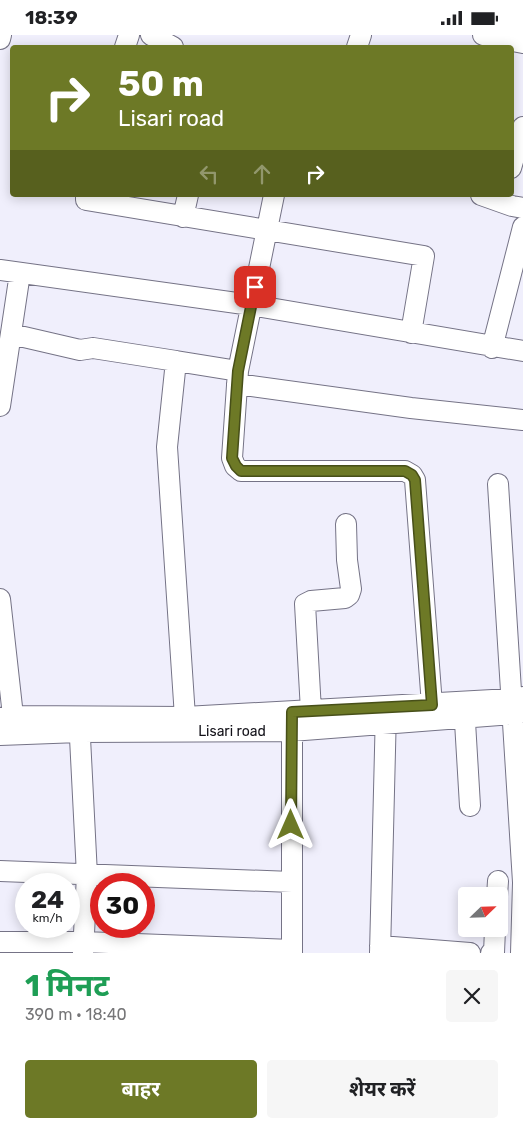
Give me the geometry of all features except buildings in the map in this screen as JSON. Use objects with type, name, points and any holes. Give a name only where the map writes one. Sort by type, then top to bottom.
[{"type":"street","points":[[0,39],[1,35]]},
{"type":"street","points":[[151,35],[169,45]]},
{"type":"street","points":[[483,35],[523,43]]},
{"type":"street","points":[[514,161],[520,148],[523,127]]},
{"type":"street","points":[[86,197],[86,200],[424,257],[411,333]]},
{"type":"street","points":[[184,217],[188,197]]},
{"type":"street","points":[[274,197],[237,378],[232,458],[241,471],[405,471],[412,475],[415,480],[432,705]]},
{"type":"street","points":[[502,199],[523,208]]},
{"type":"street","points":[[492,347],[523,227]]},
{"type":"street","points":[[0,406],[11,334],[10,271],[251,305],[523,351]]},
{"type":"street","points":[[11,334],[80,350],[93,348],[176,361],[237,378],[412,408],[523,420]]},
{"type":"street","points":[[176,361],[167,447],[185,717]]},
{"type":"street","points":[[498,484],[503,578],[518,706],[523,882],[521,953]]},
{"type":"street","points":[[0,942],[83,947],[292,951],[292,882],[298,718],[305,603],[345,598],[349,595],[351,589],[347,560],[346,524]]},
{"type":"street","points":[[0,599],[6,717]]},
{"type":"street","name":"Lisari road","points":[[0,735],[79,724],[185,717],[298,718],[386,715],[432,705],[464,710]]},
{"type":"street","name":"Lisari road","points":[[6,717],[79,724],[386,715],[518,706]]},
{"type":"street","points":[[464,710],[470,805]]},
{"type":"street","points":[[386,715],[380,949],[470,953]]},
{"type":"street","points":[[79,724],[86,875],[83,947]]},
{"type":"street","points":[[0,871],[292,882]]},
{"type":"street","points":[[491,953],[494,953],[495,937]]},
{"type":"route","points":[[255,287],[238,371],[232,458],[241,471],[405,471],[412,475],[415,480],[432,705],[292,712],[291,825]]}]
